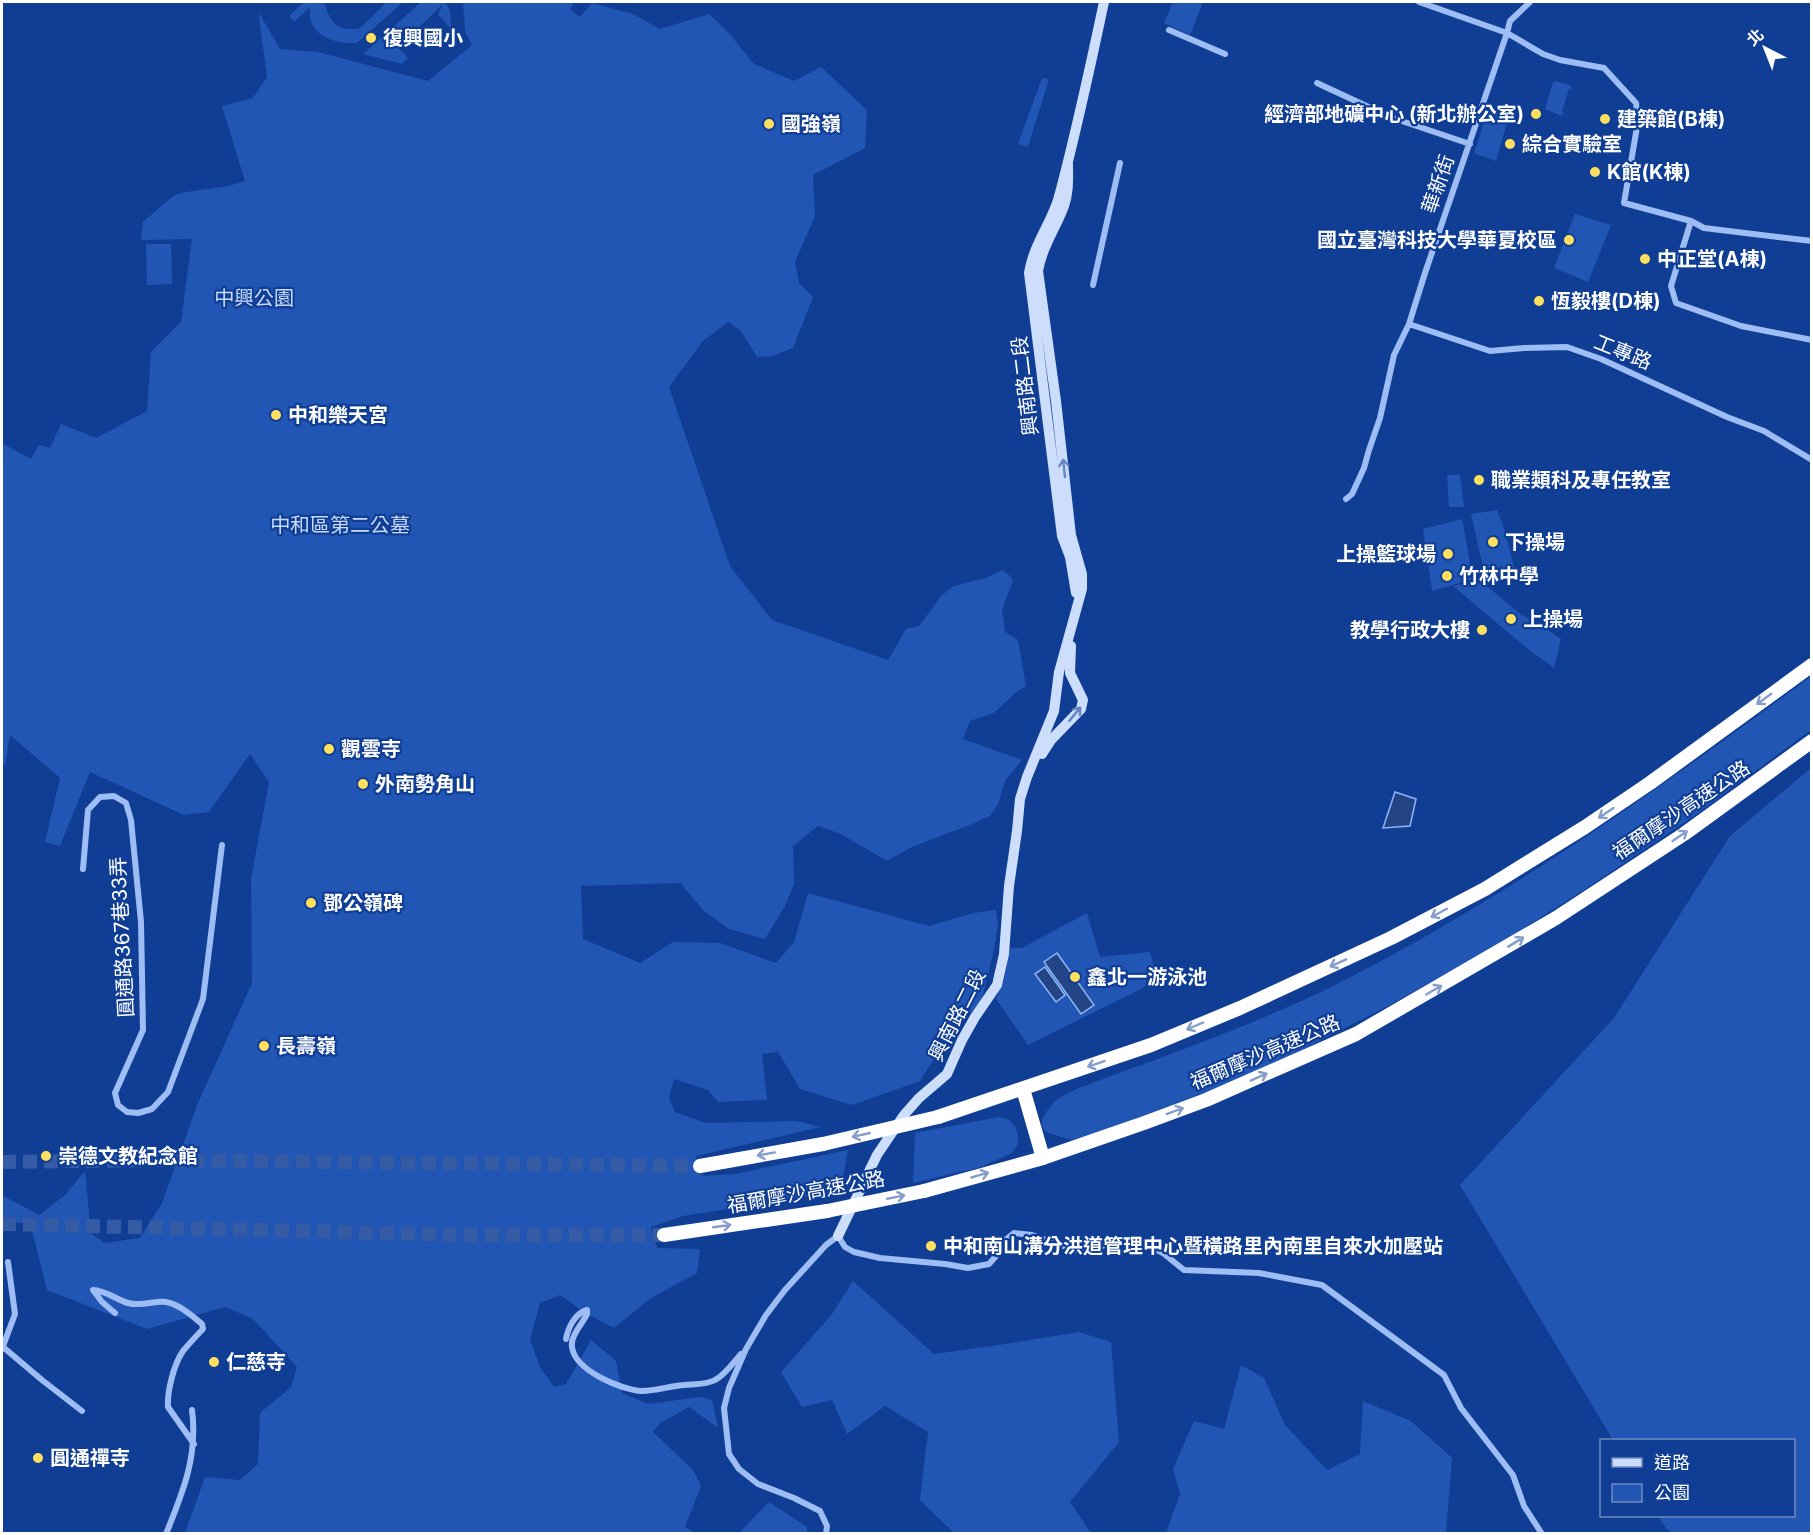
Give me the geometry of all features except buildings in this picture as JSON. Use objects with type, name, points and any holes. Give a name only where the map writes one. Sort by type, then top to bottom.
[{"type":"highway","name":"福爾摩沙高速公路","points":[[700,1166],[823,1144],[938,1117],[1151,1045],[1240,1008],[1391,938],[1485,889],[1650,783],[1812,665]]},
{"type":"highway","name":"福爾摩沙高速公路","points":[[664,1235],[827,1211],[924,1191],[1043,1158],[1206,1100],[1356,1034],[1466,972],[1556,918],[1684,834],[1812,741]]},
{"type":"highway","points":[[1023,1089],[1043,1158]]},
{"type":"street","name":"興南路二段","points":[[838,1236],[877,1155],[904,1115],[919,1098],[947,1074],[966,1033],[997,985],[1004,954],[1008,886],[1020,800],[1054,711],[1059,672],[1076,608],[1075,583],[1070,556],[1062,536],[1029,273],[1031,259],[1053,213],[1075,139],[1104,2]]},
{"type":"street","points":[[1419,2],[1507,33],[1543,54],[1560,60],[1604,68],[1636,103],[1638,121],[1623,203],[1691,222],[1704,228],[1812,241]]},
{"type":"street","name":"華新街","points":[[1346,499],[1352,494],[1364,468],[1380,418],[1394,355],[1409,324],[1510,21],[1530,2]]},
{"type":"street","points":[[1169,30],[1225,54]]},
{"type":"street","points":[[1317,83],[1390,117],[1470,144]]},
{"type":"street","points":[[1093,285],[1120,163]]},
{"type":"street","points":[[1691,222],[1671,286],[1676,303],[1741,326],[1812,340]]},
{"type":"street","name":"工專路","points":[[1409,324],[1490,351],[1546,347],[1575,350],[1647,379],[1727,417],[1764,430],[1812,460]]},
{"type":"street","name":"興南路二段","points":[[1027,777],[1051,740],[1081,709],[1083,700],[1070,673],[1072,625]]},
{"type":"street","name":"圓通路367巷33弄","points":[[83,869],[88,810],[100,797],[114,796],[126,803],[131,820],[141,922],[143,1030],[116,1093],[118,1104],[127,1112],[138,1113],[153,1109],[168,1092],[203,999],[222,845]]},
{"type":"street","points":[[826,1533],[827,1526],[820,1511],[758,1484],[739,1469],[729,1454],[724,1408],[729,1388],[746,1350],[766,1315],[785,1290],[826,1245],[838,1236],[845,1247],[854,1252],[880,1258],[968,1268],[989,1264],[996,1257],[1003,1242],[1014,1233],[1032,1235],[1078,1251],[1090,1252],[1118,1238],[1132,1238],[1162,1252],[1184,1270],[1259,1273],[1322,1285],[1444,1375],[1461,1408],[1513,1475],[1524,1506],[1542,1533]]},
{"type":"street","points":[[8,1262],[15,1314],[2,1348],[82,1411]]},
{"type":"street","points":[[115,1313],[93,1290],[99,1290],[132,1304],[165,1301],[182,1309],[202,1324],[203,1329],[182,1353],[170,1384],[168,1401],[168,1407],[194,1444]]},
{"type":"street","points":[[566,1339],[567,1331],[578,1314],[587,1310],[584,1322],[573,1338],[572,1347],[576,1357],[587,1369],[604,1380],[621,1387],[642,1391],[700,1385],[715,1380],[746,1350]]},
{"type":"street","points":[[166,1533],[189,1473],[194,1444],[192,1410]]},
{"type":"green space","points":[[304,2],[324,2],[329,16],[338,26],[358,29],[387,2],[403,2],[357,43],[351,43],[330,39],[318,32],[310,19],[310,7],[294,22],[289,16]]},
{"type":"green space","points":[[421,2],[445,2],[450,10],[451,29],[438,14],[443,4],[397,46],[408,58],[402,64],[363,54]]},
{"type":"green space","points":[[463,2],[574,2],[570,9],[580,17],[592,3],[633,14],[660,29],[709,14],[729,33],[754,64],[794,81],[821,67],[867,110],[865,148],[813,175],[815,216],[795,262],[799,283],[813,297],[793,348],[773,356],[757,357],[741,331],[728,322],[703,341],[669,387],[730,566],[772,620],[888,660],[906,629],[919,626],[941,596],[954,586],[986,578],[1002,570],[1013,581],[1002,609],[1005,632],[1018,640],[1026,686],[994,713],[970,721],[963,739],[1022,760],[1005,781],[998,804],[990,816],[912,847],[887,861],[841,834],[818,826],[793,846],[794,884],[785,906],[765,939],[729,929],[705,912],[680,883],[581,886],[583,939],[640,963],[673,942],[720,943],[776,963],[794,942],[808,893],[929,926],[973,913],[996,910],[998,925],[993,954],[981,1003],[951,1032],[920,1081],[852,1105],[800,1089],[778,1052],[762,1054],[767,1100],[718,1102],[708,1090],[674,1079],[669,1098],[675,1112],[705,1123],[796,1121],[821,1127],[696,1156],[703,1176],[735,1174],[848,1150],[840,1192],[683,1216],[651,1227],[657,1248],[700,1249],[697,1273],[651,1298],[614,1328],[587,1314],[560,1295],[540,1303],[530,1340],[540,1367],[554,1387],[566,1384],[591,1340],[616,1361],[622,1393],[648,1404],[700,1397],[712,1400],[718,1428],[689,1407],[660,1423],[653,1432],[693,1470],[701,1486],[685,1527],[696,1533],[185,1533],[205,1477],[240,1480],[258,1464],[260,1413],[291,1387],[297,1367],[253,1319],[225,1307],[147,1329],[47,1290],[30,1223],[2,1223],[2,1195],[39,1215],[65,1195],[85,1171],[91,1233],[104,1243],[140,1238],[162,1203],[198,1103],[252,983],[251,879],[269,782],[250,754],[209,812],[184,815],[90,772],[60,846],[45,842],[60,778],[10,735],[5,765],[2,764],[2,443],[31,459],[39,445],[50,448],[61,424],[96,438],[147,411],[151,352],[181,322],[192,239],[141,240],[143,222],[180,193],[228,186],[245,181],[222,106],[253,98],[267,77],[259,13],[280,49],[318,52],[428,81],[472,45],[465,31]]},
{"type":"green space","points":[[1173,2],[1203,2],[1190,35],[1164,23]]},
{"type":"green space","points":[[1042,78],[1049,79],[1028,147],[1018,144]]},
{"type":"green space","points":[[1553,82],[1570,85],[1572,89],[1569,89],[1562,116],[1545,109]]},
{"type":"green space","points":[[1489,108],[1509,115],[1496,161],[1474,153]]},
{"type":"green space","points":[[1575,214],[1611,225],[1588,282],[1554,268]]},
{"type":"green space","points":[[146,244],[171,244],[172,284],[147,285]]},
{"type":"green space","points":[[1447,475],[1460,475],[1464,507],[1449,507]]},
{"type":"green space","name":"下操場","points":[[1497,510],[1517,578],[1495,573],[1483,567],[1471,514]]},
{"type":"green space","name":"上操籃球場","points":[[1462,519],[1473,579],[1432,591],[1423,529]]},
{"type":"green space","name":"上操場","points":[[1480,580],[1520,614],[1561,639],[1554,668],[1453,586]]},
{"type":"green space","points":[[1810,677],[1811,730],[1697,814],[1494,947],[1386,1007],[1284,1059],[1203,1093],[1094,1134],[1071,1140],[1044,1130],[1041,1124],[1047,1110],[1065,1095],[1311,997],[1405,948],[1465,913],[1641,800]]},
{"type":"green space","points":[[1811,768],[1811,1533],[1672,1533],[1666,1528],[1659,1517],[1795,1517],[1795,1439],[1612,1439],[1460,1185],[1614,1018],[1730,836]]},
{"type":"green space","name":"鑫北一游泳池","points":[[1087,913],[1100,957],[1150,952],[1156,974],[1147,975],[1145,987],[1028,1045],[996,999],[1004,980],[1010,948],[1022,948]]},
{"type":"green space","points":[[999,1117],[1009,1120],[1015,1126],[1018,1144],[1012,1153],[981,1167],[913,1183],[915,1133]]},
{"type":"green space","points":[[853,1281],[934,1354],[1079,1332],[1111,1342],[1119,1442],[1070,1502],[1091,1533],[954,1533],[920,1500],[928,1432],[885,1406],[847,1434],[832,1400],[802,1407],[781,1372],[832,1314]]},
{"type":"green space","points":[[1241,1365],[1264,1378],[1285,1425],[1327,1470],[1360,1454],[1363,1401],[1411,1421],[1452,1458],[1446,1533],[1166,1533],[1180,1494],[1173,1469],[1194,1421],[1224,1429]]},
{"type":"green space","points":[[769,1502],[807,1527],[807,1533],[739,1533]]},
{"type":"shaded area","points":[[1395,792],[1416,799],[1410,826],[1383,828]]},
{"type":"shaded area","points":[[1057,953],[1094,1005],[1081,1014],[1044,962]]},
{"type":"shaded area","points":[[1045,967],[1065,995],[1056,1002],[1035,974]]},
{"type":"tunnel","points":[[2,1162],[160,1160],[700,1166]]},
{"type":"tunnel","points":[[2,1224],[465,1235],[664,1235]]},
{"type":"place","name":"復興國小","points":[[371,38]]},
{"type":"place","name":"經濟部地礦中心 (新北辦公室)","points":[[1536,114]]},
{"type":"place","name":"建築館(B棟)","points":[[1605,119]]},
{"type":"place","name":"國強嶺","points":[[769,124]]},
{"type":"place","name":"綜合實驗室","points":[[1510,144]]},
{"type":"place","name":"K館(K棟)","points":[[1595,172]]},
{"type":"place","name":"國立臺灣科技大學華夏校區","points":[[1569,240]]},
{"type":"place","name":"中正堂(A棟)","points":[[1645,259]]},
{"type":"place","name":"恆毅樓(D棟)","points":[[1539,301]]},
{"type":"place","name":"中和樂天宮","points":[[276,415]]},
{"type":"place","name":"職業類科及專任教室","points":[[1479,480]]},
{"type":"place","name":"下操場","points":[[1493,542]]},
{"type":"place","name":"上操籃球場","points":[[1448,554]]},
{"type":"place","name":"竹林中學","points":[[1447,576]]},
{"type":"place","name":"上操場","points":[[1511,619]]},
{"type":"place","name":"教學行政大樓","points":[[1482,630]]},
{"type":"place","name":"觀雲寺","points":[[329,749]]},
{"type":"place","name":"外南勢角山","points":[[363,784]]},
{"type":"place","name":"鄧公嶺碑","points":[[311,903]]},
{"type":"place","name":"鑫北一游泳池","points":[[1075,977]]},
{"type":"place","name":"長壽嶺","points":[[264,1046]]},
{"type":"place","name":"崇德文教紀念館","points":[[46,1156]]},
{"type":"place","name":"中和南山溝分洪道管理中心暨橫路里內南里自來水加壓站","points":[[931,1246]]},
{"type":"place","name":"仁慈寺","points":[[214,1362]]},
{"type":"place","name":"圓通禪寺","points":[[38,1458]]},
{"type":"park label","name":"中興公園","points":[[254,298]]},
{"type":"park label","name":"中和區第二公墓","points":[[340,525]]}]
